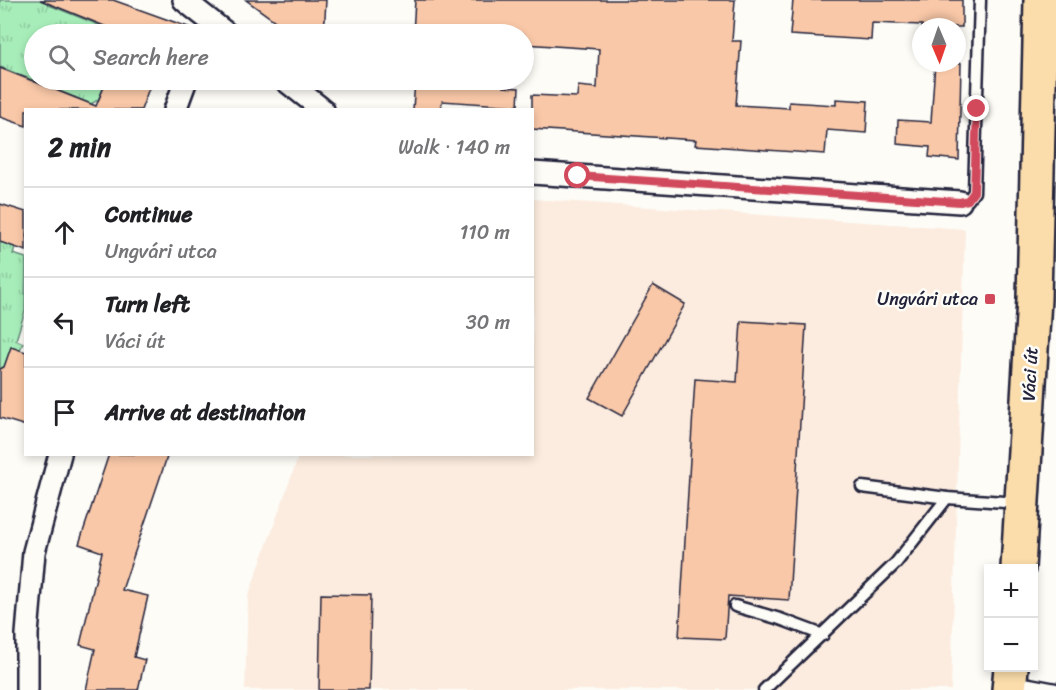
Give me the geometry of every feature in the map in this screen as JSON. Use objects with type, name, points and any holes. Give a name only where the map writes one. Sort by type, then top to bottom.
[{"type":"main road","name":"Váci út","points":[[1018,564],[1035,277],[1041,0]]},
{"type":"street","points":[[184,0],[202,24]]},
{"type":"street","points":[[176,108],[182,90]]},
{"type":"street","points":[[298,90],[320,108]]},
{"type":"street","points":[[534,173],[960,202]]},
{"type":"street","points":[[27,690],[27,634],[34,552],[59,456]]},
{"type":"lane","points":[[960,202],[968,200],[974,192],[981,0]]},
{"type":"lane","points":[[862,487],[947,498],[1023,503]]},
{"type":"lane","points":[[764,690],[896,563],[947,498]]},
{"type":"lane","points":[[735,606],[823,635]]},
{"type":"lane","points":[[1010,679],[1056,690]]},
{"type":"shaded area","points":[[534,199],[965,229],[951,690],[245,690],[248,597],[299,456],[534,456]]},
{"type":"green space","points":[[0,0],[50,0],[49,5],[96,24],[24,24],[24,77],[0,67]]},
{"type":"green space","points":[[57,90],[102,90],[98,100],[91,104]]},
{"type":"green space","points":[[0,242],[15,247],[13,254],[24,257],[24,314],[16,340],[23,343],[20,350],[11,348],[4,367],[0,369]]},
{"type":"building","points":[[40,0],[113,0],[180,24],[99,24]]},
{"type":"building","points":[[246,0],[326,0],[325,24],[279,24]]},
{"type":"building","points":[[415,0],[735,0],[732,41],[741,41],[736,105],[789,108],[789,102],[836,105],[836,99],[868,101],[866,133],[827,130],[825,154],[695,145],[696,140],[534,129],[532,95],[577,97],[578,86],[597,88],[599,49],[534,45],[534,24],[414,24]]},
{"type":"building","points":[[793,0],[962,0],[962,18],[912,18],[912,25],[872,23],[871,40],[790,35]]},
{"type":"building","points":[[0,68],[24,78],[24,90],[56,90],[96,106],[103,90],[148,90],[142,108],[24,108],[24,125],[0,117]]},
{"type":"building","points":[[934,72],[961,72],[959,160],[929,157],[930,147],[897,144],[898,120],[931,122]]},
{"type":"building","points":[[414,90],[519,90],[518,106],[442,101],[441,108],[413,108]]},
{"type":"building","points":[[0,204],[24,211],[24,250],[0,242]]},
{"type":"building","points":[[653,285],[685,304],[622,416],[589,398]]},
{"type":"building","points":[[741,321],[806,325],[789,600],[728,596],[725,639],[679,637],[695,379],[737,382]]},
{"type":"building","points":[[11,347],[24,351],[24,425],[0,418],[0,369],[4,367]]},
{"type":"building","points":[[108,456],[167,456],[122,590],[148,596],[134,657],[145,660],[138,690],[86,690],[95,649],[80,645],[102,552],[79,544]]},
{"type":"building","points":[[321,594],[371,595],[369,690],[319,690]]},
{"type":"place","name":"Ungvári utca","points":[[990,299]]},
{"type":"route","points":[[578,176],[960,202],[968,200],[974,192],[977,109]]}]
